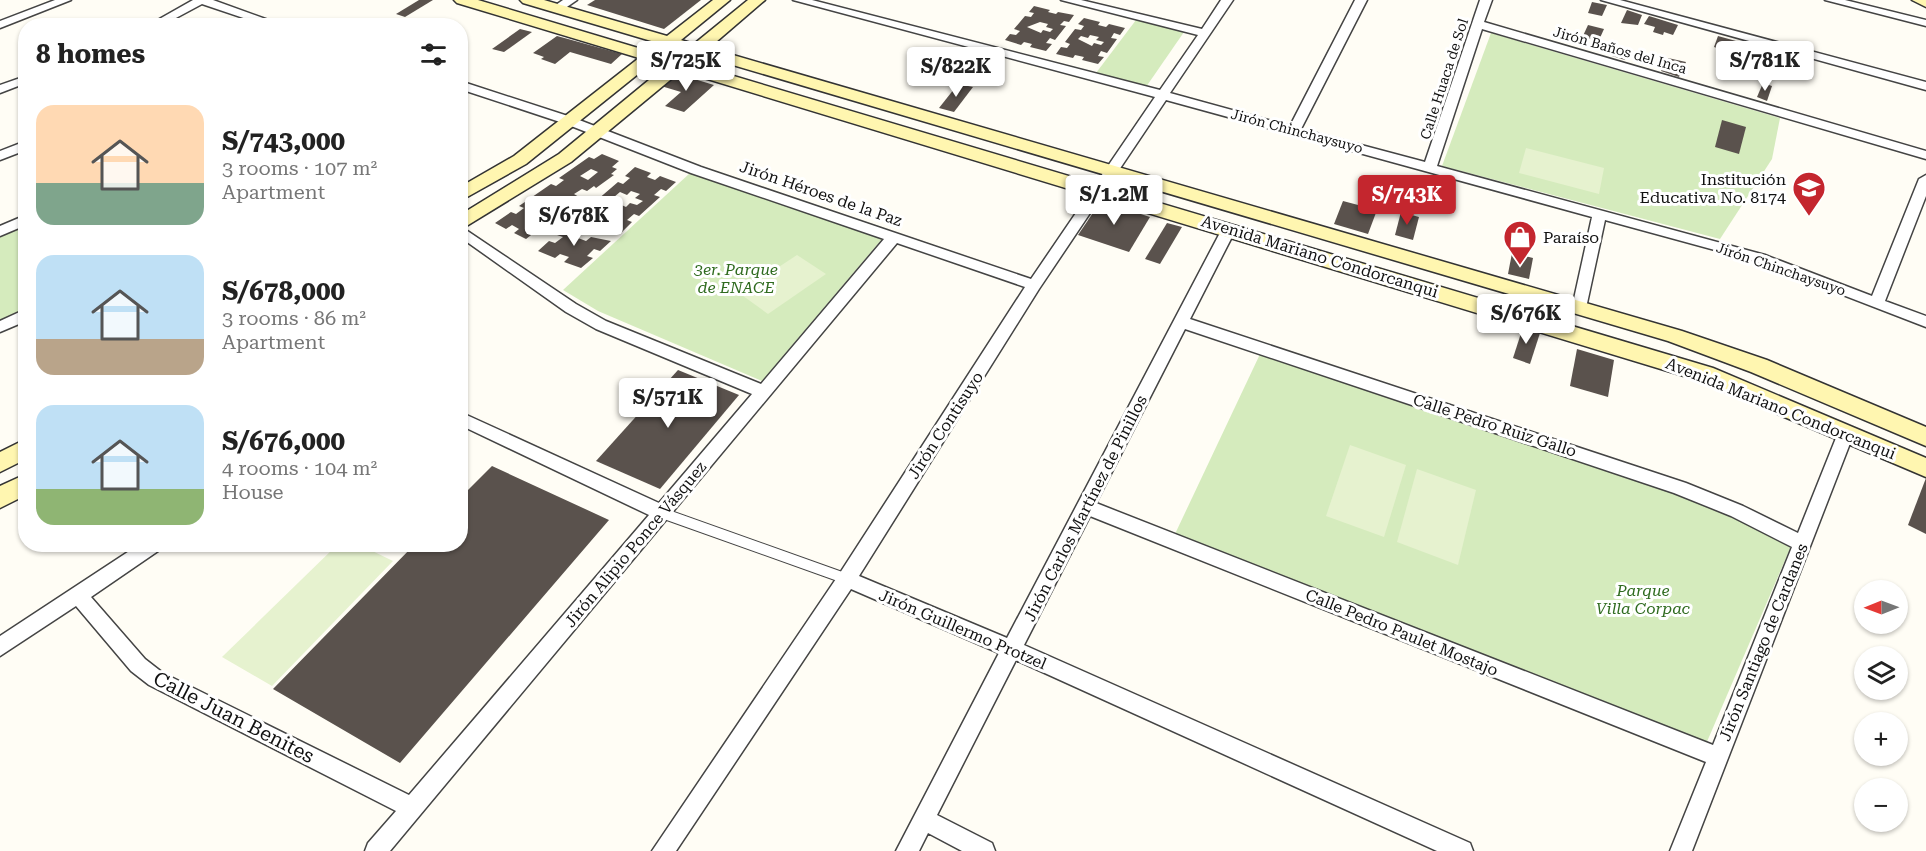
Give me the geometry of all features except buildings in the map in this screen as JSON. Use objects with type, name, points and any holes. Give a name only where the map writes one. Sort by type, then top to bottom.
[{"type":"main road","name":"Avenida Mariano Condorcanqui","points":[[462,0],[1665,361],[1705,374],[1926,468]]},
{"type":"main road","name":"Avenida Mariano Condorcanqui","points":[[528,0],[564,4],[669,42],[1717,350],[1926,437]]},
{"type":"main road","points":[[468,190],[520,160],[722,0]]},
{"type":"main road","points":[[468,219],[552,168],[757,0]]},
{"type":"main road","points":[[1920,0],[1926,2]]},
{"type":"main road","points":[[0,463],[18,453]]},
{"type":"main road","points":[[0,498],[18,488]]},
{"type":"street","points":[[18,18],[65,0]]},
{"type":"street","points":[[167,18],[202,0],[256,18]]},
{"type":"street","name":"Jirón Chinchaysuyo","points":[[800,0],[1294,130],[1760,258],[1926,322]]},
{"type":"street","points":[[1067,0],[1091,3],[1204,33]]},
{"type":"street","name":"Jirón Contisuyo","points":[[663,851],[847,579],[1034,285],[1227,0]]},
{"type":"street","points":[[1294,130],[1361,0]]},
{"type":"street","name":"Calle Huaca de Sol","points":[[1430,168],[1486,0]]},
{"type":"street","points":[[1607,0],[1926,86]]},
{"type":"street","points":[[1831,0],[1926,23]]},
{"type":"street","points":[[0,25],[18,18]]},
{"type":"street","name":"Jirón Baños del Inca","points":[[1478,24],[1926,156]]},
{"type":"street","points":[[0,89],[18,82]]},
{"type":"street","name":"Jirón Héroes de la Paz","points":[[468,88],[570,121],[696,170],[1034,285]]},
{"type":"street","points":[[0,156],[18,148]]},
{"type":"street","points":[[1877,303],[1926,179]]},
{"type":"street","points":[[1579,308],[1599,214]]},
{"type":"street","points":[[0,231],[18,223]]},
{"type":"street","name":"Jirón Carlos Martínez de Pinillos","points":[[907,851],[1229,229]]},
{"type":"street","points":[[468,236],[571,308],[601,325],[764,392]]},
{"type":"street","name":"Jirón Alipio Ponce Vásquez","points":[[376,851],[894,237]]},
{"type":"street","points":[[0,327],[18,318]]},
{"type":"street","name":"Calle Pedro Ruiz Gallo","points":[[1181,322],[1680,488],[1737,511],[1802,543]]},
{"type":"street","name":"Jirón Guillermo Protzel","points":[[468,422],[662,513]]},
{"type":"street","name":"Jirón Santiago de Cardanes","points":[[1681,851],[1845,433]]},
{"type":"street","name":"Calle Pedro Paulet Mostajo","points":[[1086,507],[1718,757]]},
{"type":"street","points":[[0,647],[143,552]]},
{"type":"street","name":"Jirón Guillermo Protzel","points":[[847,579],[1012,649],[1462,851]]},
{"type":"street","name":"Calle Juan Benites","points":[[78,595],[138,665],[156,679],[412,808]]},
{"type":"street","points":[[923,819],[984,851]]},
{"type":"lane","name":"Jirón Guillermo Protzel","points":[[662,513],[847,579]]},
{"type":"green space","points":[[1136,20],[1184,32],[1146,87],[1096,73]]},
{"type":"green space","points":[[1491,33],[1780,118],[1772,159],[1720,239],[1442,166]]},
{"type":"green space","points":[[1526,148],[1604,168],[1599,194],[1519,173]]},
{"type":"green space","name":"3er. Parque de ENACE","points":[[690,173],[882,239],[762,381],[598,311],[563,290]]},
{"type":"green space","points":[[18,227],[18,313],[0,322],[0,236]]},
{"type":"green space","points":[[797,255],[826,274],[768,314],[739,293]]},
{"type":"green space","name":"Parque Villa Corpac","points":[[1261,352],[1676,492],[1792,544],[1706,744],[1175,534]]},
{"type":"green space","points":[[1350,445],[1406,465],[1384,537],[1326,516]]},
{"type":"green space","points":[[1417,469],[1476,490],[1458,565],[1397,542]]},
{"type":"green space","points":[[330,552],[374,552],[393,561],[272,686],[222,657]]},
{"type":"place","name":"Institución Educativa No. 8174","points":[[1809,217]]},
{"type":"place","name":"Paraíso","points":[[1520,266]]}]
